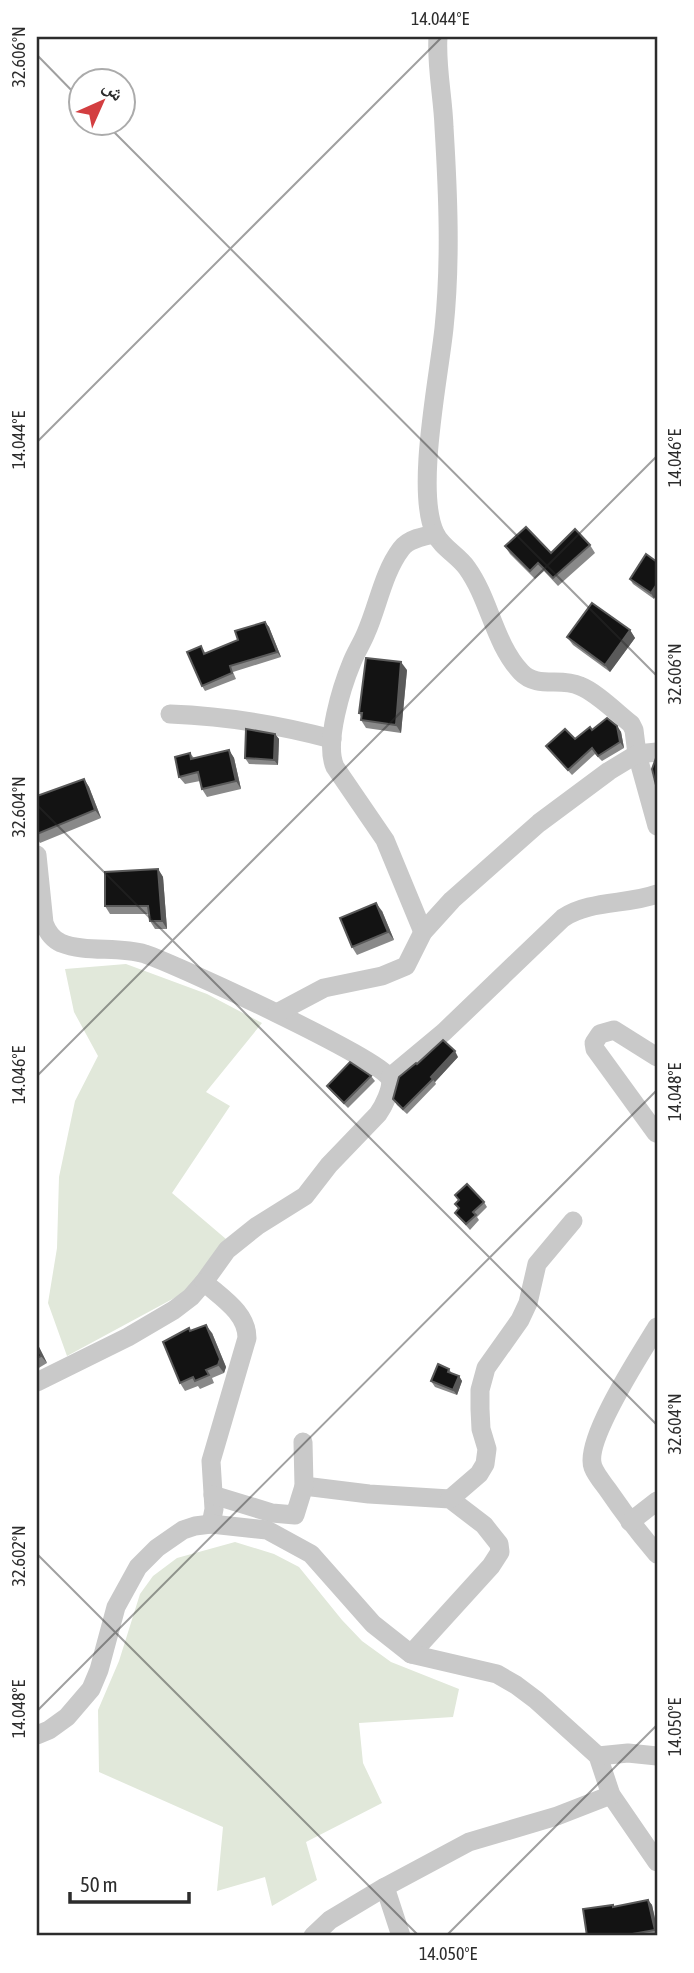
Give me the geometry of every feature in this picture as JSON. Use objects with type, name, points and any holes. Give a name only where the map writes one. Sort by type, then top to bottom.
[{"type":"street","points":[[438,37],[449,263],[429,440],[429,508],[435,534],[472,575],[502,642],[523,674],[540,682],[568,682],[589,690],[631,724],[647,753],[657,826]]},
{"type":"street","points":[[423,932],[385,840],[335,767],[332,739],[348,674],[395,560],[405,545],[435,534]]},
{"type":"street","points":[[170,714],[277,726],[332,739]]},
{"type":"street","points":[[278,1013],[324,988],[382,976],[401,969],[408,964],[423,932],[452,900],[539,823],[609,771],[647,753]]},
{"type":"street","points":[[37,855],[44,923],[57,941],[77,946],[142,953],[170,964],[278,1013],[377,1066],[390,1077],[382,1109],[329,1165],[314,1187],[226,1250],[191,1297],[128,1337],[37,1382]]},
{"type":"street","points":[[390,1077],[444,1032],[563,918],[580,909],[622,903],[657,894]]},
{"type":"street","points":[[656,1133],[594,1043],[600,1034],[614,1030],[657,1057]]},
{"type":"street","points":[[450,1499],[479,1474],[487,1459],[488,1449],[481,1429],[480,1409],[480,1390],[486,1368],[520,1320],[528,1303],[537,1264],[573,1221]]},
{"type":"street","points":[[204,1282],[240,1315],[247,1330],[234,1386],[211,1461],[211,1524]]},
{"type":"street","points":[[657,1327],[618,1391],[601,1427],[592,1458],[595,1471],[630,1522],[657,1554]]},
{"type":"street","points":[[213,1495],[272,1513],[297,1513],[304,1486],[303,1442]]},
{"type":"street","points":[[304,1486],[369,1494],[450,1499],[484,1525],[499,1544],[500,1552],[491,1566],[411,1654]]},
{"type":"street","points":[[630,1522],[657,1501]]},
{"type":"street","points":[[37,1735],[67,1717],[91,1689],[102,1661],[116,1607],[144,1560],[183,1530],[211,1524],[267,1530],[303,1549],[322,1566],[373,1624],[411,1654],[497,1674],[536,1700],[598,1756],[611,1795],[657,1862]]},
{"type":"street","points":[[598,1756],[628,1753],[657,1755]]},
{"type":"street","points":[[313,1936],[330,1920],[469,1842],[557,1816],[611,1795]]},
{"type":"street","points":[[385,1887],[401,1936]]},
{"type":"shaded area","points":[[126,964],[207,994],[262,1023],[206,1092],[230,1106],[172,1193],[226,1239],[191,1289],[67,1356],[48,1303],[57,1248],[59,1177],[75,1101],[98,1056],[74,1012],[65,969]]},
{"type":"shaded area","points":[[235,1542],[274,1554],[299,1567],[362,1641],[391,1662],[459,1689],[453,1717],[359,1723],[363,1763],[382,1803],[306,1842],[317,1880],[272,1906],[265,1877],[217,1891],[223,1827],[99,1772],[98,1710],[119,1661],[140,1594],[153,1576],[177,1558]]},
{"type":"building","points":[[526,527],[551,553],[575,529],[590,545],[553,578],[538,563],[530,571],[505,546]]},
{"type":"building","points":[[646,554],[657,562],[657,584],[651,593],[630,579]]},
{"type":"building","points":[[592,603],[630,630],[605,665],[567,637]]},
{"type":"building","points":[[265,622],[277,652],[230,666],[232,673],[202,686],[187,652],[201,646],[204,654],[238,640],[235,631]]},
{"type":"building","points":[[366,658],[401,662],[396,725],[361,720],[362,713],[359,713]]},
{"type":"building","points":[[607,718],[617,726],[620,742],[598,756],[592,748],[568,770],[546,746],[565,729],[575,739]]},
{"type":"building","points":[[246,729],[275,734],[274,760],[245,758]]},
{"type":"building","points":[[229,750],[236,781],[202,789],[198,772],[179,777],[175,757],[190,753],[191,759]]},
{"type":"building","points":[[657,759],[657,789],[652,769]]},
{"type":"building","points":[[84,779],[95,810],[37,834],[37,796]]},
{"type":"building","points":[[158,869],[162,921],[150,921],[148,906],[105,906],[105,872]]},
{"type":"building","points":[[376,903],[388,932],[352,947],[340,918]]},
{"type":"building","points":[[443,1040],[455,1051],[431,1077],[433,1079],[403,1109],[393,1099],[399,1077]]},
{"type":"building","points":[[350,1062],[371,1076],[344,1103],[327,1086]]},
{"type":"building","points":[[467,1184],[484,1202],[473,1212],[476,1215],[466,1224],[455,1213],[459,1208],[455,1204],[459,1200],[455,1195]]},
{"type":"building","points":[[206,1325],[220,1359],[218,1365],[206,1370],[209,1375],[195,1381],[193,1377],[180,1383],[163,1342],[189,1328],[190,1331]]},
{"type":"building","points":[[438,1364],[459,1376],[453,1390],[431,1381]]},
{"type":"building","points":[[648,1900],[655,1930],[621,1936],[587,1936],[583,1909],[613,1907]]}]
